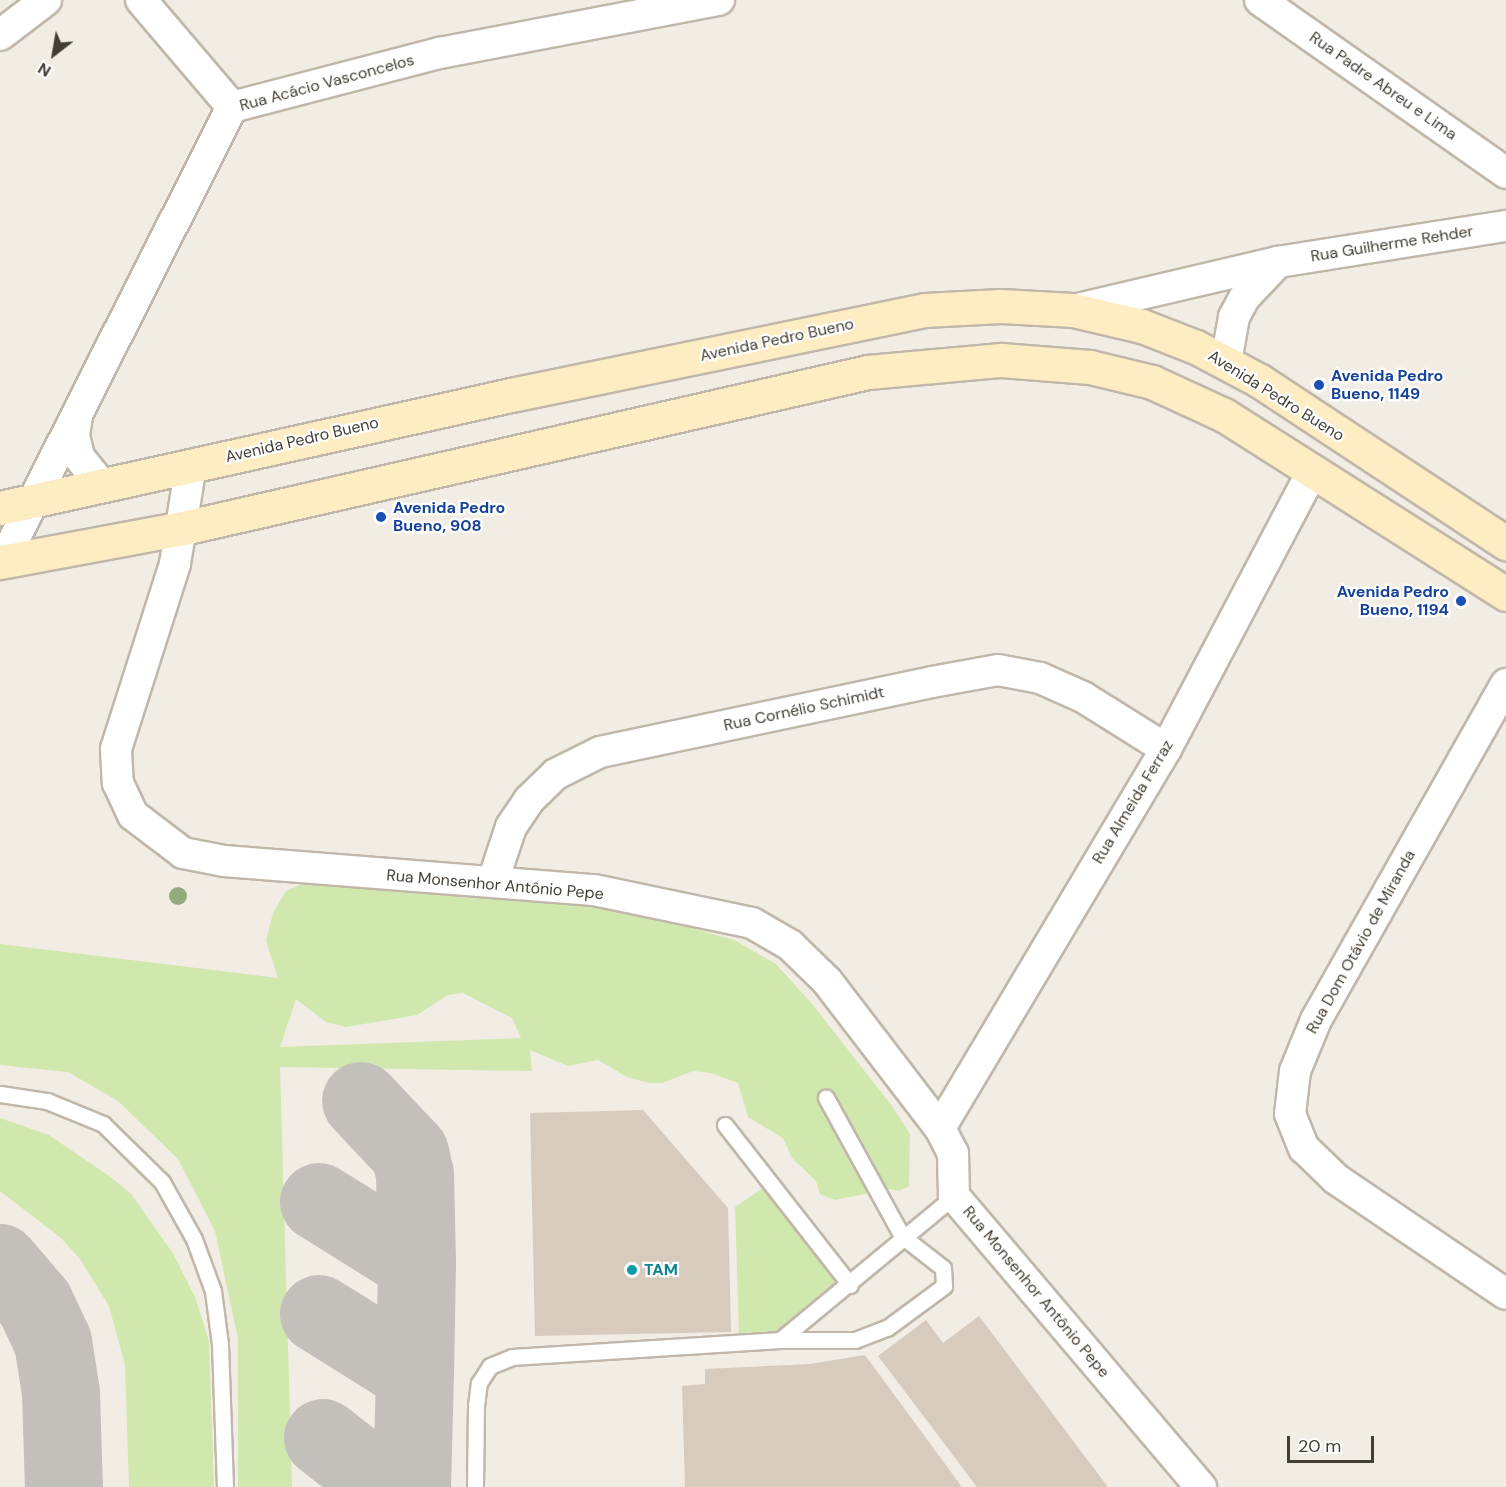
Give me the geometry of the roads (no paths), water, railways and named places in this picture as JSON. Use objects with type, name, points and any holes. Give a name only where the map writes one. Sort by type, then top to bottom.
[{"type":"main road","name":"Avenida Pedro Bueno","points":[[0,508],[101,484],[926,310],[1000,306],[1073,310],[1142,326],[1226,362],[1506,543]]},
{"type":"main road","points":[[2,562],[183,528],[868,372],[1001,360],[1090,367],[1152,382],[1224,416],[1313,470],[1506,594]]},
{"type":"street","points":[[0,34],[46,0]]},
{"type":"street","points":[[141,0],[232,107]]},
{"type":"street","name":"Rua Acácio Vasconcelos","points":[[2,562],[232,107],[440,53],[719,0]]},
{"type":"street","name":"Rua Padre Abreu e Lima","points":[[1260,0],[1506,173]]},
{"type":"street","name":"Rua Guilherme Rehder","points":[[1073,310],[1278,262],[1506,226]]},
{"type":"street","points":[[1226,362],[1233,317],[1244,298],[1278,262]]},
{"type":"street","name":"Rua Acácio Vasconcelos","points":[[78,410],[74,435],[79,457],[101,484]]},
{"type":"street","name":"Rua Monsenhor Antônio Pepe","points":[[191,465],[183,528],[160,615],[116,749],[118,783],[133,815],[183,853],[224,861],[415,879],[493,881],[594,890],[752,923],[790,945],[827,981],[940,1128],[953,1153],[954,1196],[1200,1487]]},
{"type":"street","name":"Rua Almeida Ferraz","points":[[940,1128],[1166,748],[1313,470]]},
{"type":"street","name":"Rua Cornélio Schimidt","points":[[493,881],[511,827],[529,800],[556,774],[600,752],[933,682],[998,670],[1040,678],[1083,697],[1166,748]]},
{"type":"street","name":"Rua Dom Otávio de Miranda","points":[[1506,684],[1316,1020],[1295,1071],[1290,1114],[1304,1148],[1336,1179],[1506,1294]]},
{"type":"lane","points":[[0,1094],[47,1101],[103,1124],[162,1182],[194,1239],[213,1291],[220,1344],[225,1487]]},
{"type":"lane","points":[[475,1487],[476,1406],[479,1383],[490,1366],[512,1358],[780,1340],[855,1340],[886,1328],[944,1286],[943,1268],[902,1236],[826,1098]]},
{"type":"lane","points":[[725,1125],[850,1285]]},
{"type":"lane","points":[[780,1340],[850,1285],[902,1236],[954,1196]]},
{"type":"place","name":"Avenida Pedro Bueno, 1149","points":[[1319,385]]},
{"type":"place","name":"Avenida Pedro Bueno, 908","points":[[381,517]]},
{"type":"place","name":"Avenida Pedro Bueno, 1194","points":[[1461,601]]},
{"type":"place","name":"TAM","points":[[632,1270]]}]
